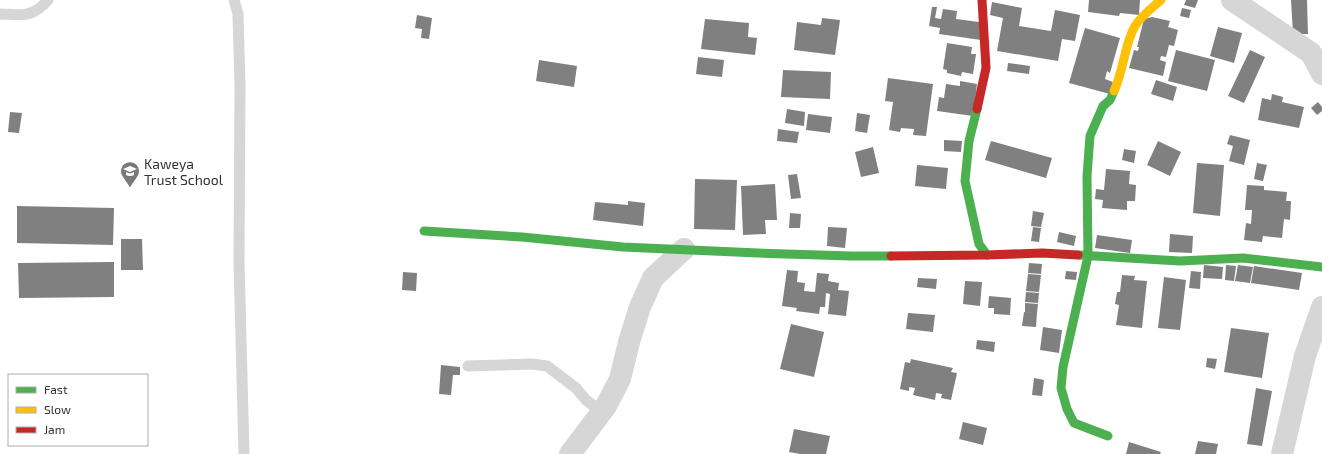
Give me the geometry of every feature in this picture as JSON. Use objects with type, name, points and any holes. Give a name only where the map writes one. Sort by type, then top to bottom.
[{"type":"street","points":[[982,0],[986,68],[981,96],[969,141],[965,181],[979,244],[987,255]]},
{"type":"street","points":[[1108,436],[1074,423],[1061,388],[1062,366],[1088,256],[1087,182],[1090,136],[1103,106],[1110,100],[1120,78],[1130,38],[1135,26],[1141,18],[1161,0]]},
{"type":"street","points":[[1232,0],[1311,53],[1322,74]]},
{"type":"street","points":[[424,231],[623,247],[850,256],[1042,253],[1180,261],[1243,258],[1322,267]]},
{"type":"street","points":[[570,454],[606,406],[620,379],[629,342],[640,307],[653,278],[684,249]]},
{"type":"street","points":[[1282,454],[1305,356],[1322,307]]},
{"type":"lane","points":[[0,14],[26,15],[38,10],[48,0]]},
{"type":"lane","points":[[234,0],[238,14],[240,86],[239,262],[244,454]]},
{"type":"lane","points":[[468,366],[532,364],[547,366],[576,388],[586,400],[594,406],[606,406]]},
{"type":"building","points":[[1089,0],[1140,0],[1139,15],[1120,13],[1119,16],[1088,12]]},
{"type":"building","points":[[1186,0],[1198,0],[1195,8],[1184,5]]},
{"type":"building","points":[[1291,0],[1307,0],[1308,34],[1293,34]]},
{"type":"building","points":[[992,2],[1022,8],[1019,26],[1051,31],[1055,10],[1080,15],[1075,41],[1062,39],[1058,61],[997,51],[1003,18],[990,15]]},
{"type":"building","points":[[932,7],[937,7],[935,18],[941,19],[943,9],[957,11],[956,19],[979,22],[981,40],[939,34],[940,28],[929,26]]},
{"type":"building","points":[[1182,8],[1191,10],[1189,18],[1180,16]]},
{"type":"building","points":[[417,15],[432,18],[429,39],[421,38],[422,29],[415,28]]},
{"type":"building","points":[[1152,17],[1170,21],[1168,27],[1178,30],[1174,46],[1169,45],[1166,57],[1161,56],[1160,60],[1166,62],[1163,76],[1129,68],[1134,50],[1138,51],[1139,47],[1137,47],[1144,19]]},
{"type":"building","points":[[822,18],[840,20],[835,55],[794,50],[797,22],[821,25]]},
{"type":"building","points":[[705,19],[749,23],[748,37],[757,38],[755,55],[701,49]]},
{"type":"building","points":[[1218,27],[1242,33],[1234,63],[1210,56]]},
{"type":"building","points":[[1085,28],[1120,38],[1110,73],[1107,71],[1105,79],[1113,82],[1110,94],[1069,83]]},
{"type":"building","points":[[947,43],[972,47],[971,54],[976,54],[973,74],[962,72],[961,76],[947,73],[947,70],[943,69]]},
{"type":"building","points":[[1176,50],[1215,60],[1207,91],[1168,81]]},
{"type":"building","points":[[1250,50],[1265,57],[1244,103],[1228,96]]},
{"type":"building","points":[[698,57],[724,60],[722,77],[696,74]]},
{"type":"building","points":[[539,60],[577,66],[574,87],[536,81]]},
{"type":"building","points":[[1008,63],[1030,66],[1029,74],[1007,71]]},
{"type":"building","points":[[783,70],[831,72],[830,99],[781,97]]},
{"type":"building","points":[[888,78],[933,84],[926,136],[913,135],[914,129],[901,128],[900,132],[889,130],[893,102],[885,101]]},
{"type":"building","points":[[1156,80],[1177,87],[1173,101],[1151,94]]},
{"type":"building","points":[[960,81],[977,84],[973,116],[937,111],[939,97],[944,98],[946,84],[960,86]]},
{"type":"building","points":[[1272,94],[1283,97],[1282,102],[1304,107],[1299,128],[1258,120],[1262,98],[1271,100]]},
{"type":"building","points":[[1318,102],[1322,107],[1322,111],[1317,115],[1311,108]]},
{"type":"building","points":[[787,109],[805,112],[804,126],[785,123]]},
{"type":"building","points":[[10,112],[22,113],[19,133],[8,132]]},
{"type":"building","points":[[857,113],[870,115],[867,133],[855,131]]},
{"type":"building","points":[[808,114],[832,117],[830,133],[806,130]]},
{"type":"building","points":[[778,129],[799,132],[797,143],[777,141]]},
{"type":"building","points":[[1230,135],[1250,140],[1244,165],[1229,161],[1233,146],[1227,144]]},
{"type":"building","points":[[944,140],[962,141],[961,152],[944,151]]},
{"type":"building","points":[[991,141],[1052,158],[1046,178],[985,160]]},
{"type":"building","points":[[1158,141],[1181,152],[1170,176],[1147,165]]},
{"type":"building","points":[[873,147],[879,173],[861,177],[855,152]]},
{"type":"building","points":[[1124,149],[1136,151],[1134,163],[1122,160]]},
{"type":"building","points":[[1197,163],[1224,165],[1220,216],[1193,213]]},
{"type":"building","points":[[1257,163],[1267,165],[1263,181],[1254,179]]},
{"type":"building","points":[[917,165],[948,168],[946,189],[915,186]]},
{"type":"building","points":[[1106,169],[1130,171],[1129,184],[1136,185],[1135,201],[1127,201],[1127,210],[1102,208],[1103,200],[1095,199],[1096,189],[1104,190]]},
{"type":"building","points":[[797,174],[801,198],[791,199],[788,175]]},
{"type":"building","points":[[695,179],[737,180],[735,230],[694,229]]},
{"type":"building","points":[[775,184],[777,220],[765,220],[766,234],[743,235],[741,186]]},
{"type":"building","points":[[1247,185],[1264,186],[1264,190],[1287,192],[1286,201],[1291,201],[1290,220],[1284,219],[1282,238],[1263,236],[1262,242],[1244,240],[1246,223],[1251,224],[1252,210],[1245,210]]},
{"type":"building","points":[[628,201],[645,203],[643,226],[593,220],[595,202],[628,205]]},
{"type":"building","points":[[17,206],[114,208],[113,245],[17,243]]},
{"type":"building","points":[[1033,211],[1044,213],[1041,227],[1031,226]]},
{"type":"building","points":[[790,213],[801,214],[800,228],[789,228]]},
{"type":"building","points":[[828,227],[847,228],[845,248],[827,246]]},
{"type":"building","points":[[1033,227],[1041,228],[1039,242],[1031,241]]},
{"type":"building","points":[[1059,232],[1076,236],[1074,246],[1057,242]]},
{"type":"building","points":[[1170,234],[1193,236],[1192,253],[1169,252]]},
{"type":"building","points":[[1097,235],[1132,240],[1130,253],[1095,248]]},
{"type":"building","points":[[121,239],[142,239],[143,270],[121,270]]},
{"type":"building","points":[[114,262],[114,297],[19,298],[18,263]]},
{"type":"building","points":[[1029,263],[1042,264],[1041,274],[1028,273]]},
{"type":"building","points":[[1204,265],[1223,267],[1222,279],[1203,278]]},
{"type":"building","points":[[1226,265],[1236,266],[1234,281],[1225,280]]},
{"type":"building","points":[[1238,265],[1253,267],[1250,283],[1235,281]]},
{"type":"building","points":[[1254,266],[1302,273],[1299,290],[1251,283]]},
{"type":"building","points":[[787,270],[798,271],[797,282],[805,283],[804,291],[815,292],[817,273],[829,274],[828,281],[839,283],[838,290],[849,291],[846,316],[828,314],[830,294],[826,293],[825,307],[820,307],[819,314],[796,311],[797,308],[782,306]]},
{"type":"building","points":[[1066,271],[1077,272],[1076,280],[1065,279]]},
{"type":"building","points":[[1191,271],[1201,272],[1200,289],[1189,288]]},
{"type":"building","points":[[403,272],[417,273],[416,291],[402,290]]},
{"type":"building","points":[[1028,274],[1041,275],[1039,292],[1026,291]]},
{"type":"building","points":[[1122,275],[1135,276],[1134,280],[1147,281],[1142,328],[1116,325],[1119,305],[1115,304],[1117,292],[1120,292]]},
{"type":"building","points":[[1164,277],[1186,280],[1180,330],[1158,328]]},
{"type":"building","points":[[918,278],[937,279],[936,289],[917,287]]},
{"type":"building","points":[[965,281],[982,282],[980,306],[963,304]]},
{"type":"building","points":[[1026,292],[1039,293],[1038,303],[1025,302]]},
{"type":"building","points":[[989,296],[1011,298],[1010,315],[994,314],[994,308],[988,308]]},
{"type":"building","points":[[1025,303],[1038,304],[1037,313],[1025,312]]},
{"type":"building","points":[[1024,312],[1037,313],[1036,327],[1022,326]]},
{"type":"building","points":[[908,313],[935,315],[933,332],[906,329]]},
{"type":"building","points":[[791,324],[824,332],[814,377],[780,369]]},
{"type":"building","points":[[1043,327],[1062,330],[1059,353],[1040,350]]},
{"type":"building","points":[[1231,328],[1269,333],[1262,378],[1224,372]]},
{"type":"building","points":[[977,340],[995,342],[994,352],[976,349]]},
{"type":"building","points":[[1207,358],[1217,359],[1215,369],[1206,367]]},
{"type":"building","points":[[911,359],[953,368],[951,372],[957,373],[951,400],[941,398],[942,394],[936,393],[935,400],[913,395],[915,388],[909,387],[909,391],[900,389],[905,362],[910,363]]},
{"type":"building","points":[[441,365],[460,367],[460,375],[453,375],[451,395],[439,394]]},
{"type":"building","points":[[1034,378],[1044,380],[1042,396],[1032,395]]},
{"type":"building","points":[[1256,388],[1272,391],[1262,446],[1247,444]]},
{"type":"building","points":[[963,422],[987,428],[983,445],[959,439]]},
{"type":"building","points":[[794,429],[830,436],[826,454],[800,454],[789,452]]},
{"type":"building","points":[[1198,441],[1218,444],[1216,454],[1195,454]]},
{"type":"building","points":[[1129,442],[1161,452],[1160,454],[1126,454]]},
{"type":"traffic: fast","points":[[1108,436],[1074,423],[1067,409],[1061,388],[1063,367],[1088,256],[1087,176],[1090,136],[1103,106],[1110,100],[1114,91]]},
{"type":"traffic: fast","points":[[977,109],[969,141],[965,181],[979,244],[987,255]]},
{"type":"traffic: fast","points":[[424,231],[522,237],[623,247],[758,253],[891,256]]},
{"type":"traffic: fast","points":[[1078,255],[1180,261],[1243,258],[1322,267]]},
{"type":"traffic: slow","points":[[1114,91],[1120,75],[1131,33],[1143,15],[1161,0]]},
{"type":"traffic: jam","points":[[977,109],[986,68],[982,0]]},
{"type":"traffic: jam","points":[[891,256],[1042,253],[1078,255]]},
{"type":"place","name":"Kaweya Trust School","points":[[130,188]]}]
